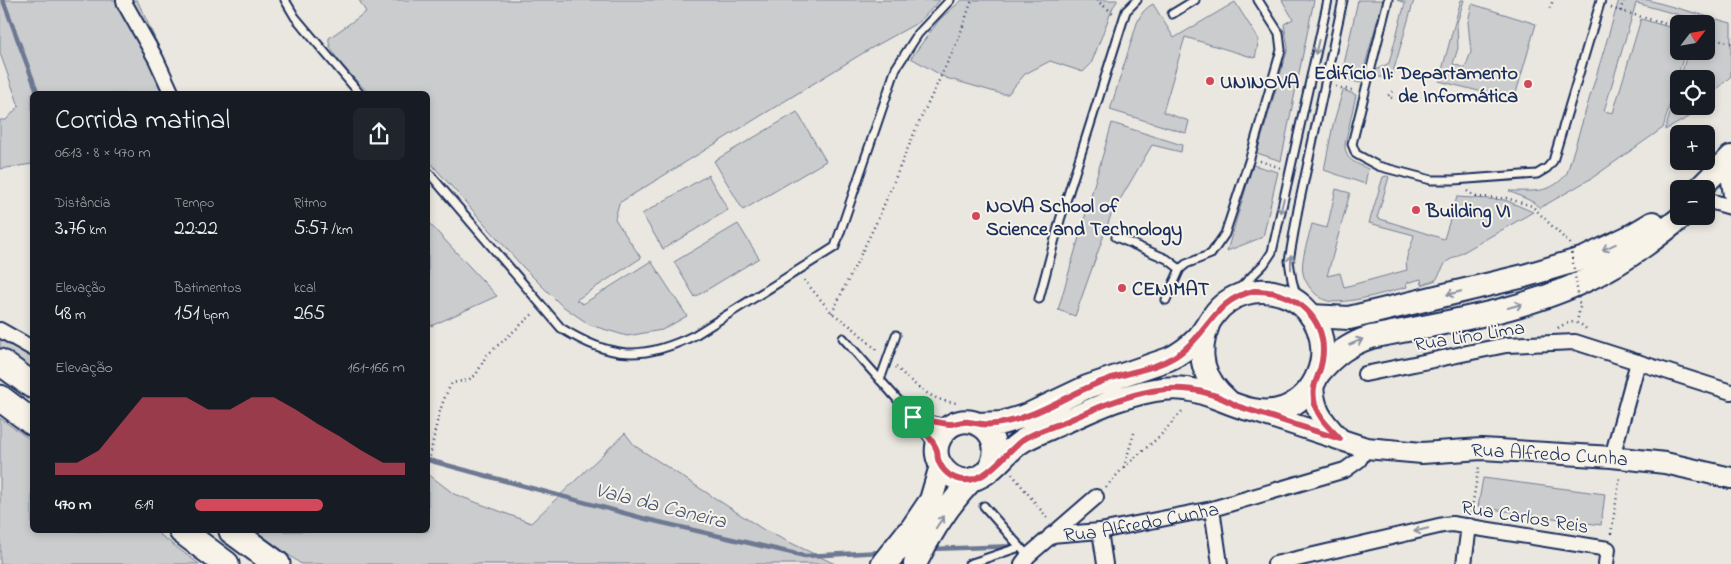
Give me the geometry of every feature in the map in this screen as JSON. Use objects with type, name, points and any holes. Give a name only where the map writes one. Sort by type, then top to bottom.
[{"type":"highway","points":[[0,362],[30,384]]},
{"type":"highway","points":[[0,398],[30,420]]},
{"type":"highway","points":[[185,533],[226,564]]},
{"type":"highway","points":[[235,533],[277,564]]},
{"type":"highway","points":[[884,564],[908,534]]},
{"type":"main road","points":[[1715,181],[1730,173]]},
{"type":"main road","points":[[1715,186],[1730,173]]},
{"type":"main road","points":[[1308,312],[1349,318],[1556,268],[1606,249],[1670,215]]},
{"type":"main road","points":[[915,564],[924,546],[960,492],[990,473],[1022,440],[1123,398],[1144,392],[1175,388],[1201,392],[1227,400],[1249,410],[1274,411],[1286,407],[1306,393],[1331,359],[1356,342],[1371,337],[1480,316],[1535,300],[1581,282],[1630,256],[1654,238],[1670,219]]},
{"type":"main road","points":[[977,424],[1002,422],[1028,416],[1087,387],[1169,359],[1190,346],[1223,305],[1244,293],[1265,291],[1286,296],[1308,312],[1321,336],[1323,348],[1322,360],[1316,378]]},
{"type":"main road","points":[[1208,324],[1204,336],[1202,360],[1210,382],[1227,400]]},
{"type":"main road","points":[[894,564],[908,534],[931,500],[939,458],[938,440],[944,431],[961,421],[972,422],[989,432],[994,441],[995,456],[990,473]]},
{"type":"main road","points":[[939,458],[947,473],[955,478],[964,480],[990,473]]},
{"type":"street","points":[[124,0],[156,59],[171,91]]},
{"type":"street","points":[[1715,203],[1731,207]]},
{"type":"street","points":[[0,330],[30,347]]},
{"type":"street","name":"Rua Lino Lima","points":[[1365,374],[1506,345],[1575,342],[1731,392]]},
{"type":"street","points":[[1617,458],[1638,362]]},
{"type":"street","name":"Rua Alfredo Cunha","points":[[1316,378],[1315,406],[1319,415],[1340,439]]},
{"type":"street","name":"Rua Alfredo Cunha","points":[[1249,410],[1366,448],[1422,453],[1482,449],[1617,458],[1665,463],[1731,478]]},
{"type":"street","name":"Rua Alfredo Cunha","points":[[1053,534],[1100,531],[1212,509],[1345,470],[1359,460],[1366,448]]},
{"type":"street","points":[[1023,555],[1053,534],[1096,497]]},
{"type":"street","points":[[1212,509],[1220,564]]},
{"type":"street","name":"Rua Carlos Reis","points":[[1275,564],[1322,559],[1452,524],[1608,549],[1606,564]]},
{"type":"street","points":[[1464,564],[1469,526]]},
{"type":"street","points":[[1100,531],[1105,564]]},
{"type":"lane","points":[[285,0],[295,17],[357,91]]},
{"type":"lane","points":[[430,174],[561,328],[582,341],[606,350],[626,353],[648,352],[674,346],[696,335],[835,247],[896,68],[918,34],[950,0]]},
{"type":"lane","points":[[1039,299],[1060,220],[1126,10],[1137,0]]},
{"type":"lane","points":[[1172,14],[1195,0]]},
{"type":"lane","points":[[1166,300],[1180,269],[1186,264],[1211,254],[1225,234],[1250,158],[1280,50],[1279,33],[1258,0]]},
{"type":"lane","points":[[1223,305],[1257,272],[1272,252],[1328,0]]},
{"type":"lane","points":[[1308,312],[1295,292],[1290,261],[1298,209],[1343,0]]},
{"type":"lane","points":[[1388,0],[1363,93],[1352,144],[1356,154],[1378,166],[1430,180],[1537,174],[1547,168],[1553,161],[1600,2]]},
{"type":"lane","points":[[1116,237],[1167,259],[1180,269]]},
{"type":"lane","points":[[880,380],[896,335]]},
{"type":"lane","points":[[843,338],[913,417],[939,458]]},
{"type":"lane","points":[[913,417],[952,425]]},
{"type":"lane","points":[[969,564],[1023,555],[984,506]]},
{"type":"path","points":[[832,313],[879,217],[915,131],[958,40],[972,0]]},
{"type":"path","points":[[1096,0],[1113,13]]},
{"type":"path","points":[[1550,8],[1552,0]]},
{"type":"path","points":[[1620,11],[1624,0]]},
{"type":"path","points":[[1600,2],[1620,11],[1670,25]]},
{"type":"path","points":[[1715,39],[1731,44]]},
{"type":"path","points":[[1336,87],[1363,93]]},
{"type":"path","points":[[1392,98],[1388,96],[1394,90]]},
{"type":"path","points":[[1250,158],[1290,170]]},
{"type":"path","points":[[1476,198],[1506,198],[1532,206],[1570,244],[1580,307],[1576,322]]},
{"type":"path","points":[[796,271],[832,313],[852,328],[922,392],[951,403],[959,403]]},
{"type":"path","points":[[430,456],[440,414],[452,383],[468,380],[476,375],[486,356],[543,307]]},
{"type":"path","points":[[1469,526],[1482,449]]},
{"type":"path","points":[[1608,549],[1617,458]]},
{"type":"path","points":[[1096,497],[1124,467]]},
{"type":"path","points":[[990,473],[1047,517],[1053,534]]},
{"type":"shaded area","points":[[0,0],[137,0],[180,91],[30,91],[30,164],[0,169],[0,120],[6,120],[19,106],[0,53]]},
{"type":"shaded area","points":[[359,0],[940,0],[919,22],[868,50],[619,203],[615,219],[641,258],[576,300],[583,304],[651,261],[687,316],[662,330],[627,336],[590,325],[561,305],[522,266],[430,162],[430,91],[366,91],[338,59],[329,44],[329,38],[366,12]]},
{"type":"shaded area","points":[[962,0],[1118,0],[1113,7],[1091,64],[1083,72],[1050,61],[1025,74],[1008,94],[1002,94],[946,78],[911,58],[940,19]]},
{"type":"shaded area","points":[[1282,0],[1314,0],[1281,161],[1257,153],[1288,48],[1284,24],[1293,19]]},
{"type":"shaded area","points":[[1358,0],[1383,0],[1360,83],[1341,78]]},
{"type":"shaded area","points":[[1397,0],[1414,0],[1391,79],[1374,76],[1376,70],[1389,63],[1405,3]]},
{"type":"shaded area","points":[[1461,0],[1464,0],[1457,23],[1458,48],[1453,64],[1465,68],[1471,52],[1468,22],[1472,4],[1536,24],[1514,100],[1439,81]]},
{"type":"shaded area","points":[[1619,0],[1648,0],[1702,15],[1679,15],[1636,3],[1604,111],[1613,113],[1641,19],[1670,27],[1670,60],[1682,60],[1680,70],[1670,70],[1670,104],[1663,128],[1592,178],[1540,208],[1533,202],[1509,191],[1534,191],[1548,188],[1555,185],[1567,173]]},
{"type":"shaded area","points":[[1235,2],[1259,40],[1255,58],[1185,37],[1163,112],[1189,121],[1186,133],[1110,110],[1137,23],[1141,14],[1147,8],[1153,4],[1174,38]]},
{"type":"shaded area","points":[[1715,19],[1731,23],[1731,76],[1715,91],[1715,70],[1683,70],[1685,60],[1715,60]]},
{"type":"shaded area","points":[[1343,90],[1356,95],[1345,150],[1349,158],[1368,169],[1365,184],[1324,170],[1333,125]]},
{"type":"shaded area","points":[[797,112],[826,161],[743,210],[714,161]]},
{"type":"shaded area","points":[[1670,114],[1691,115],[1674,125],[1670,125],[1670,127],[1665,130]]},
{"type":"shaded area","points":[[1112,123],[1182,145],[1181,152],[1152,145],[1111,215],[1075,316],[1058,310]]},
{"type":"shaded area","points":[[1253,165],[1278,172],[1263,237],[1227,251]]},
{"type":"shaded area","points":[[708,175],[728,210],[663,249],[642,214]]},
{"type":"shaded area","points":[[1383,177],[1389,177],[1377,218],[1444,239],[1457,197],[1505,200],[1533,212],[1446,262],[1436,280],[1422,285],[1421,279],[1406,283],[1407,287],[1356,300],[1328,301],[1315,294],[1306,282],[1303,273],[1305,249],[1312,224],[1327,228],[1336,189],[1350,193],[1327,276],[1340,273],[1344,287],[1407,270],[1407,256],[1414,235],[1369,223]]},
{"type":"shaded area","points":[[430,224],[497,296],[431,326],[430,321]]},
{"type":"shaded area","points":[[738,224],[759,258],[695,297],[674,262]]},
{"type":"shaded area","points":[[0,333],[30,354],[30,370],[0,347]]},
{"type":"shaded area","points":[[0,418],[30,440],[30,533],[158,533],[199,564],[0,564]]},
{"type":"shaded area","points":[[625,433],[635,446],[764,530],[835,564],[301,564],[259,533],[430,533],[430,476],[454,494],[531,523]]},
{"type":"shaded area","points":[[1483,478],[1605,494],[1601,525],[1478,507]]},
{"type":"waterway","name":"Vala da Caneira","points":[[3,0],[37,91]]},
{"type":"waterway","name":"Vala da Caneira","points":[[430,461],[646,519],[805,556],[882,552]]},
{"type":"waterway","name":"Vala da Caneira","points":[[931,549],[1017,546]]},
{"type":"place","name":"UNINOVA","points":[[1210,81]]},
{"type":"place","name":"Edifício II: Departamento de Informática","points":[[1528,84]]},
{"type":"place","name":"Building VI","points":[[1416,210]]},
{"type":"place","name":"NOVA School of Science and Technology","points":[[976,216]]},
{"type":"place","name":"CENIMAT","points":[[1122,288]]},
{"type":"route","points":[[1265,291],[1276,292],[1296,301],[1311,316],[1317,326],[1323,348],[1319,373],[1314,384],[1315,406],[1328,427],[1340,439],[1237,406],[1227,400],[1201,392],[1175,388],[1161,389],[1144,392],[1100,406],[1022,440],[982,476],[964,480],[955,478],[941,466],[937,458],[937,449],[913,417],[952,425],[961,421],[977,424],[1002,422],[1028,416],[1087,387],[1157,364],[1178,355],[1199,336],[1214,314],[1223,305],[1244,293],[1265,291]]}]
